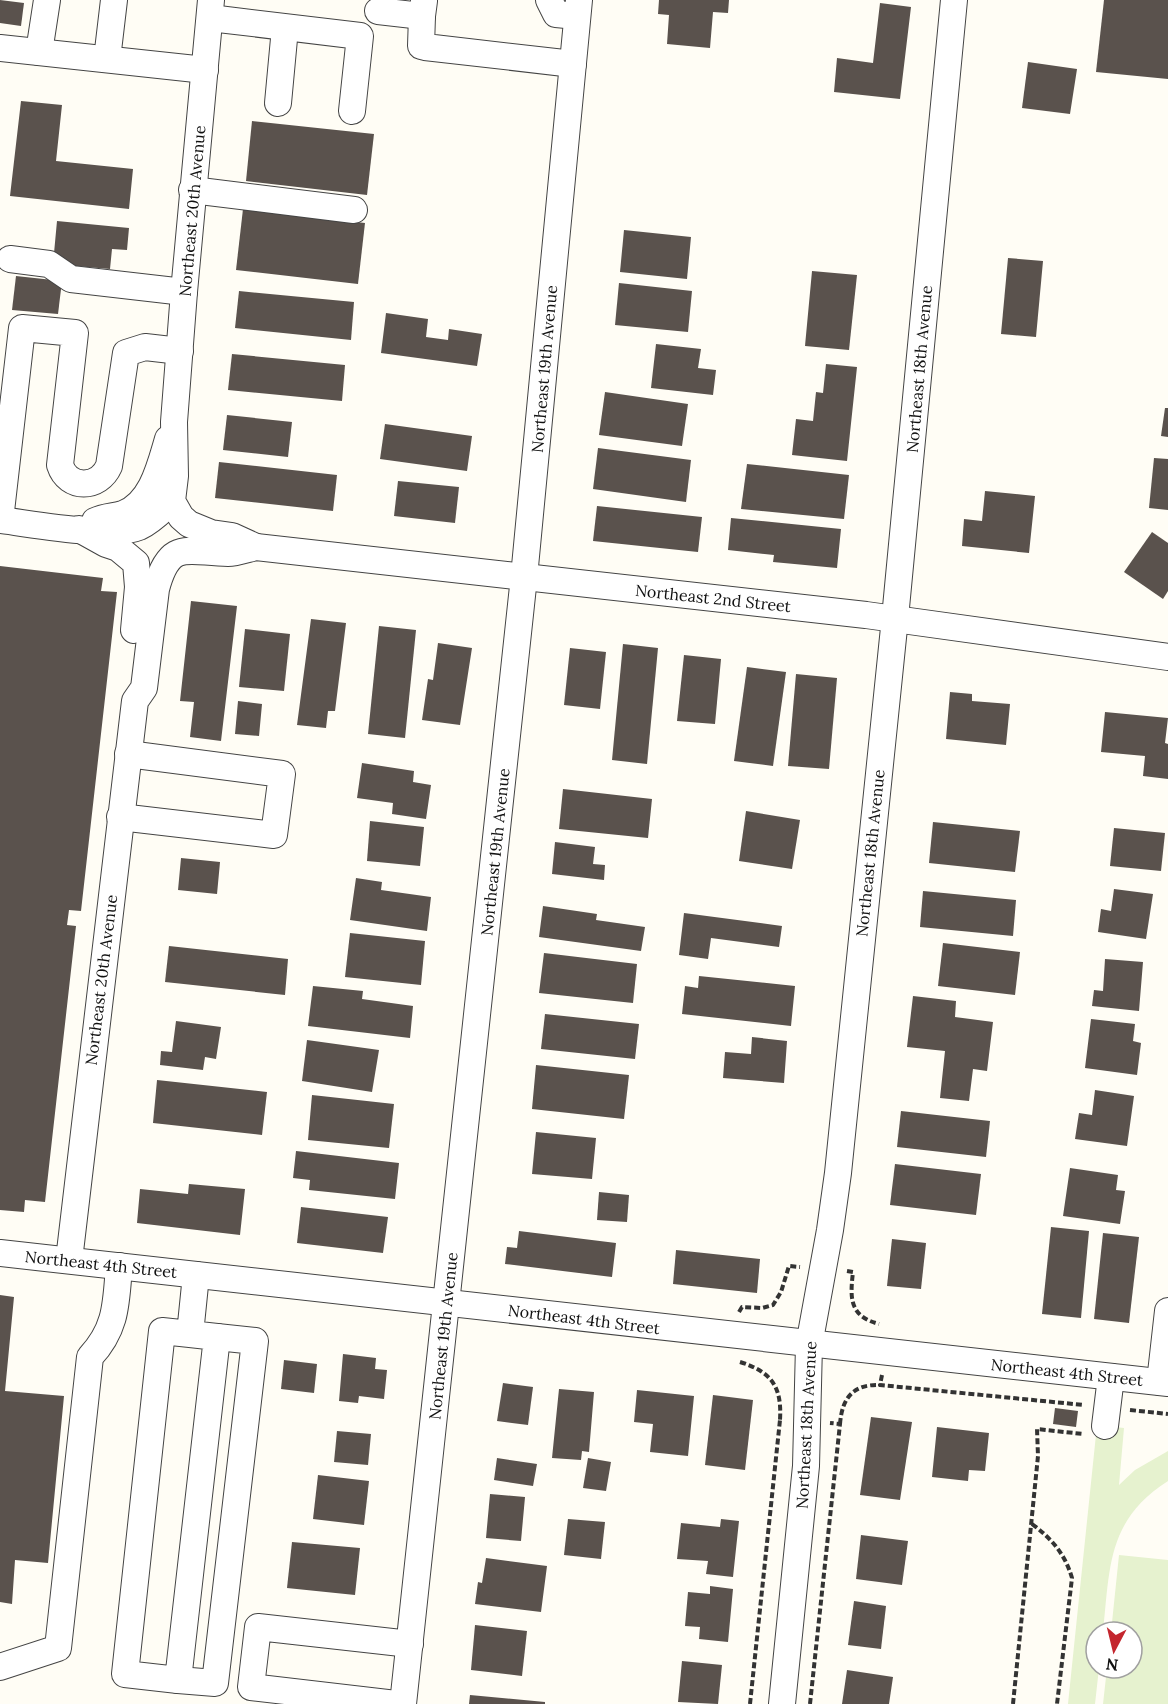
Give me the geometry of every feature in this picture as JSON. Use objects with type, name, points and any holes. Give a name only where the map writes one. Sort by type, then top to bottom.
[{"type":"street","points":[[39,52],[47,0]]},
{"type":"street","points":[[107,59],[114,0]]},
{"type":"street","points":[[549,0],[556,14],[578,8]]},
{"type":"street","name":"Northeast 18th Avenue","points":[[782,1704],[806,1466],[809,1345],[838,1173],[895,618],[954,0]]},
{"type":"street","points":[[352,111],[360,36],[378,5],[423,8],[420,40],[422,46],[425,47],[573,64]]},
{"type":"street","name":"Northeast 19th Avenue","points":[[403,1704],[524,577],[578,8]]},
{"type":"street","points":[[211,9],[285,28],[360,36]]},
{"type":"street","name":"Northeast 20th Avenue","points":[[174,422],[192,190],[211,9]]},
{"type":"street","points":[[278,103],[285,28]]},
{"type":"street","points":[[0,48],[205,70]]},
{"type":"street","points":[[192,190],[354,210]]},
{"type":"street","points":[[10,259],[49,264],[71,279],[184,292]]},
{"type":"street","points":[[174,422],[175,476],[172,501],[150,521],[139,527],[119,531],[0,520],[22,328],[75,333],[60,465],[68,478],[83,484],[93,483],[100,479],[109,466],[126,353],[145,347],[180,351]]},
{"type":"street","points":[[79,529],[104,516],[124,513],[146,495],[155,480],[174,422]]},
{"type":"street","name":"Northeast 2nd Street","points":[[172,501],[180,517],[189,524],[232,536],[256,547],[895,618],[1168,657]]},
{"type":"street","name":"Northeast 20th Avenue","points":[[79,529],[118,548],[136,563],[138,587],[129,687],[135,701]]},
{"type":"street","name":"Northeast 2nd Street","points":[[179,553],[190,549],[230,553],[256,547]]},
{"type":"street","name":"Northeast 20th Avenue","points":[[69,1260],[135,701],[144,688],[156,589],[160,575],[171,557],[179,553]]},
{"type":"street","points":[[120,817],[274,836],[282,774],[128,754]]},
{"type":"street","name":"Northeast 4th Street","points":[[0,1253],[1164,1383]]},
{"type":"street","points":[[0,1666],[58,1648],[90,1357],[104,1340],[114,1318],[119,1266]]},
{"type":"street","points":[[190,1334],[196,1275]]},
{"type":"street","points":[[1164,1383],[1168,1311]]},
{"type":"street","points":[[162,1331],[218,1337],[255,1341],[215,1683],[125,1674],[162,1331]]},
{"type":"street","points":[[178,1680],[218,1337]]},
{"type":"street","points":[[1096,1430],[1111,1377]]},
{"type":"street","points":[[396,1704],[251,1687],[258,1627],[410,1644]]},
{"type":"path","points":[[840,1424],[844,1401],[861,1387],[880,1384]]},
{"type":"path","points":[[1013,1704],[1038,1456],[1037,1429],[1096,1430]]},
{"type":"path","points":[[1032,1524],[1061,1550],[1068,1564],[1071,1578],[1057,1704]]},
{"type":"green space","points":[[1097,1425],[1124,1428],[1119,1485],[1135,1470],[1168,1451],[1168,1481],[1148,1496],[1133,1512],[1122,1529],[1111,1566],[1104,1620],[1084,1620],[1084,1680],[1098,1680],[1095,1704],[1068,1704]]},
{"type":"green space","points":[[1119,1555],[1168,1560],[1168,1704],[1103,1704],[1106,1680],[1144,1680],[1144,1620],[1112,1620]]},
{"type":"building","points":[[0,0],[24,3],[21,26],[0,23]]},
{"type":"building","points":[[659,0],[729,0],[728,13],[713,12],[710,48],[667,44],[669,15],[658,14]]},
{"type":"building","points":[[1104,0],[1168,0],[1168,79],[1096,72]]},
{"type":"building","points":[[880,3],[911,7],[900,99],[834,92],[837,58],[873,63]]},
{"type":"building","points":[[1028,62],[1077,69],[1070,114],[1022,108]]},
{"type":"building","points":[[21,101],[62,105],[56,161],[133,169],[129,209],[10,196]]},
{"type":"building","points":[[252,121],[374,134],[367,195],[246,181]]},
{"type":"building","points":[[243,209],[365,223],[358,284],[236,270]]},
{"type":"building","points":[[57,221],[129,228],[127,250],[112,249],[110,269],[53,264]]},
{"type":"building","points":[[624,230],[691,237],[687,279],[620,272]]},
{"type":"building","points":[[1008,258],[1043,261],[1036,337],[1001,334]]},
{"type":"building","points":[[812,271],[857,275],[849,350],[805,346]]},
{"type":"building","points":[[16,276],[62,281],[58,314],[12,310]]},
{"type":"building","points":[[619,283],[692,291],[688,332],[615,325]]},
{"type":"building","points":[[239,291],[354,302],[351,340],[235,328]]},
{"type":"building","points":[[386,313],[428,319],[426,337],[448,340],[449,329],[482,334],[477,366],[381,353]]},
{"type":"building","points":[[656,344],[701,349],[698,368],[716,370],[713,395],[651,388]]},
{"type":"building","points":[[232,354],[345,365],[342,401],[228,390]]},
{"type":"building","points":[[826,364],[857,367],[847,461],[792,455],[796,419],[813,421],[816,392],[823,393]]},
{"type":"building","points":[[605,392],[688,404],[682,446],[599,435]]},
{"type":"building","points":[[1165,408],[1168,408],[1168,437],[1161,436]]},
{"type":"building","points":[[227,415],[292,422],[288,457],[223,450]]},
{"type":"building","points":[[385,424],[472,436],[467,471],[380,459]]},
{"type":"building","points":[[598,448],[691,460],[686,502],[593,489]]},
{"type":"building","points":[[1154,458],[1168,459],[1168,510],[1149,508]]},
{"type":"building","points":[[219,462],[337,475],[333,511],[215,498]]},
{"type":"building","points":[[747,464],[849,475],[844,519],[741,509]]},
{"type":"building","points":[[398,481],[459,487],[455,523],[394,516]]},
{"type":"building","points":[[985,491],[1035,496],[1029,553],[962,546],[964,519],[982,521]]},
{"type":"building","points":[[597,506],[702,517],[698,552],[593,541]]},
{"type":"building","points":[[731,518],[841,529],[837,568],[773,562],[774,555],[728,550]]},
{"type":"building","points":[[1152,532],[1168,543],[1168,591],[1163,599],[1124,572]]},
{"type":"building","points":[[0,566],[103,578],[101,591],[117,592],[81,911],[69,910],[67,925],[76,926],[45,1202],[25,1200],[24,1212],[0,1210]]},
{"type":"building","points":[[191,601],[237,606],[221,741],[190,737],[194,702],[180,701]]},
{"type":"building","points":[[311,619],[346,623],[335,711],[328,711],[326,728],[297,725]]},
{"type":"building","points":[[379,626],[416,630],[405,738],[368,734]]},
{"type":"building","points":[[245,629],[290,634],[284,691],[239,687]]},
{"type":"building","points":[[438,643],[472,648],[460,725],[422,720],[428,679],[433,680]]},
{"type":"building","points":[[623,644],[658,648],[647,764],[612,760]]},
{"type":"building","points":[[570,648],[606,652],[600,709],[564,705]]},
{"type":"building","points":[[684,655],[721,659],[715,724],[677,721]]},
{"type":"building","points":[[747,667],[786,672],[773,766],[734,761]]},
{"type":"building","points":[[796,674],[837,678],[829,769],[788,766]]},
{"type":"building","points":[[950,692],[972,694],[972,701],[1010,704],[1006,745],[946,739]]},
{"type":"building","points":[[238,701],[262,704],[259,736],[235,734]]},
{"type":"building","points":[[1105,712],[1168,718],[1165,743],[1168,744],[1168,779],[1143,776],[1145,756],[1101,752]]},
{"type":"building","points":[[362,763],[414,771],[413,782],[431,785],[426,819],[392,814],[393,803],[357,798]]},
{"type":"building","points":[[563,789],[652,799],[648,838],[559,829]]},
{"type":"building","points":[[746,811],[800,820],[792,869],[739,861]]},
{"type":"building","points":[[370,821],[424,827],[420,866],[367,861]]},
{"type":"building","points":[[933,822],[1020,831],[1015,872],[929,863]]},
{"type":"building","points":[[1114,828],[1165,833],[1161,871],[1110,866]]},
{"type":"building","points":[[555,842],[595,847],[593,864],[605,865],[604,880],[552,874]]},
{"type":"building","points":[[181,858],[220,862],[217,894],[178,890]]},
{"type":"building","points":[[356,878],[382,882],[381,890],[431,897],[427,931],[350,920]]},
{"type":"building","points":[[1114,889],[1153,894],[1146,939],[1098,932],[1101,909],[1111,911]]},
{"type":"building","points":[[923,891],[1016,900],[1013,936],[920,927]]},
{"type":"building","points":[[543,906],[597,914],[596,920],[645,927],[641,951],[539,937]]},
{"type":"building","points":[[684,913],[782,926],[779,947],[711,938],[708,959],[679,955]]},
{"type":"building","points":[[350,933],[425,941],[421,985],[345,977]]},
{"type":"building","points":[[943,943],[1020,952],[1015,995],[938,986]]},
{"type":"building","points":[[169,946],[288,959],[285,995],[165,982]]},
{"type":"building","points":[[544,953],[637,964],[633,1003],[539,993]]},
{"type":"building","points":[[1105,959],[1143,962],[1139,1011],[1092,1006],[1094,990],[1103,991]]},
{"type":"building","points":[[699,976],[795,986],[791,1026],[682,1014],[685,986],[698,988]]},
{"type":"building","points":[[313,986],[363,991],[362,999],[413,1006],[410,1038],[308,1026]]},
{"type":"building","points":[[913,996],[956,1001],[955,1017],[993,1022],[987,1071],[973,1069],[969,1101],[940,1098],[945,1051],[907,1047]]},
{"type":"building","points":[[545,1014],[639,1024],[635,1059],[541,1049]]},
{"type":"building","points":[[1091,1019],[1135,1024],[1133,1041],[1141,1043],[1137,1075],[1085,1068]]},
{"type":"building","points":[[176,1021],[221,1027],[216,1059],[205,1057],[203,1070],[160,1065],[161,1051],[172,1052]]},
{"type":"building","points":[[752,1037],[787,1041],[784,1083],[723,1078],[725,1052],[751,1054]]},
{"type":"building","points":[[307,1040],[379,1050],[372,1092],[302,1081]]},
{"type":"building","points":[[536,1065],[629,1075],[624,1119],[532,1109]]},
{"type":"building","points":[[157,1080],[267,1092],[262,1135],[153,1123]]},
{"type":"building","points":[[1095,1090],[1134,1096],[1127,1146],[1075,1139],[1079,1113],[1092,1115]]},
{"type":"building","points":[[312,1095],[394,1104],[389,1148],[308,1140]]},
{"type":"building","points":[[901,1111],[990,1121],[986,1157],[897,1147]]},
{"type":"building","points":[[536,1132],[596,1138],[592,1179],[532,1174]]},
{"type":"building","points":[[296,1151],[399,1163],[395,1199],[309,1190],[310,1180],[293,1178]]},
{"type":"building","points":[[895,1164],[981,1174],[976,1215],[890,1205]]},
{"type":"building","points":[[1070,1168],[1118,1175],[1116,1190],[1125,1191],[1120,1224],[1063,1216]]},
{"type":"building","points":[[189,1184],[245,1189],[240,1235],[137,1223],[140,1189],[188,1194]]},
{"type":"building","points":[[599,1192],[629,1195],[627,1222],[597,1220]]},
{"type":"building","points":[[301,1207],[388,1217],[383,1253],[297,1243]]},
{"type":"building","points":[[1051,1227],[1089,1231],[1081,1318],[1042,1314]]},
{"type":"building","points":[[519,1231],[616,1243],[612,1277],[505,1264],[507,1247],[517,1248]]},
{"type":"building","points":[[1103,1233],[1139,1237],[1129,1323],[1094,1319]]},
{"type":"building","points":[[892,1239],[926,1243],[921,1289],[887,1286]]},
{"type":"building","points":[[676,1250],[760,1259],[757,1293],[673,1284]]},
{"type":"building","points":[[0,1295],[14,1297],[5,1391],[64,1396],[48,1563],[15,1560],[12,1604],[0,1602]]},
{"type":"building","points":[[343,1354],[376,1358],[375,1369],[387,1370],[384,1399],[359,1396],[358,1403],[339,1401]]},
{"type":"building","points":[[284,1360],[317,1364],[314,1393],[281,1389]]},
{"type":"building","points":[[503,1383],[533,1387],[528,1425],[497,1421]]},
{"type":"building","points":[[559,1389],[594,1392],[589,1452],[582,1451],[581,1460],[552,1458]]},
{"type":"building","points":[[637,1390],[694,1396],[688,1456],[650,1452],[653,1424],[634,1422]]},
{"type":"building","points":[[713,1395],[753,1400],[745,1470],[705,1465]]},
{"type":"building","points":[[1055,1408],[1078,1411],[1076,1427],[1053,1424]]},
{"type":"building","points":[[871,1417],[912,1422],[900,1500],[860,1495]]},
{"type":"building","points":[[937,1427],[989,1433],[985,1471],[969,1470],[968,1481],[932,1477]]},
{"type":"building","points":[[337,1431],[371,1434],[368,1465],[334,1462]]},
{"type":"building","points":[[497,1458],[537,1464],[533,1486],[494,1480]]},
{"type":"building","points":[[588,1458],[611,1462],[606,1491],[583,1488]]},
{"type":"building","points":[[318,1475],[369,1481],[364,1525],[313,1519]]},
{"type":"building","points":[[490,1494],[525,1497],[521,1541],[486,1538]]},
{"type":"building","points":[[568,1519],[605,1522],[601,1559],[564,1555]]},
{"type":"building","points":[[721,1519],[739,1521],[733,1577],[706,1574],[708,1561],[677,1559],[681,1523],[720,1527]]},
{"type":"building","points":[[861,1535],[908,1541],[902,1585],[856,1579]]},
{"type":"building","points":[[292,1542],[360,1548],[355,1595],[287,1588]]},
{"type":"building","points":[[486,1558],[547,1566],[541,1612],[475,1604],[478,1582],[482,1583]]},
{"type":"building","points":[[710,1586],[733,1589],[728,1642],[699,1639],[700,1627],[685,1626],[688,1592],[710,1594]]},
{"type":"building","points":[[854,1601],[886,1606],[881,1649],[848,1645]]},
{"type":"building","points":[[475,1625],[527,1631],[522,1676],[471,1670]]},
{"type":"building","points":[[682,1661],[722,1665],[718,1704],[678,1702]]},
{"type":"building","points":[[847,1670],[893,1677],[889,1704],[842,1704]]},
{"type":"building","points":[[470,1695],[545,1702],[545,1704],[469,1704]]}]
